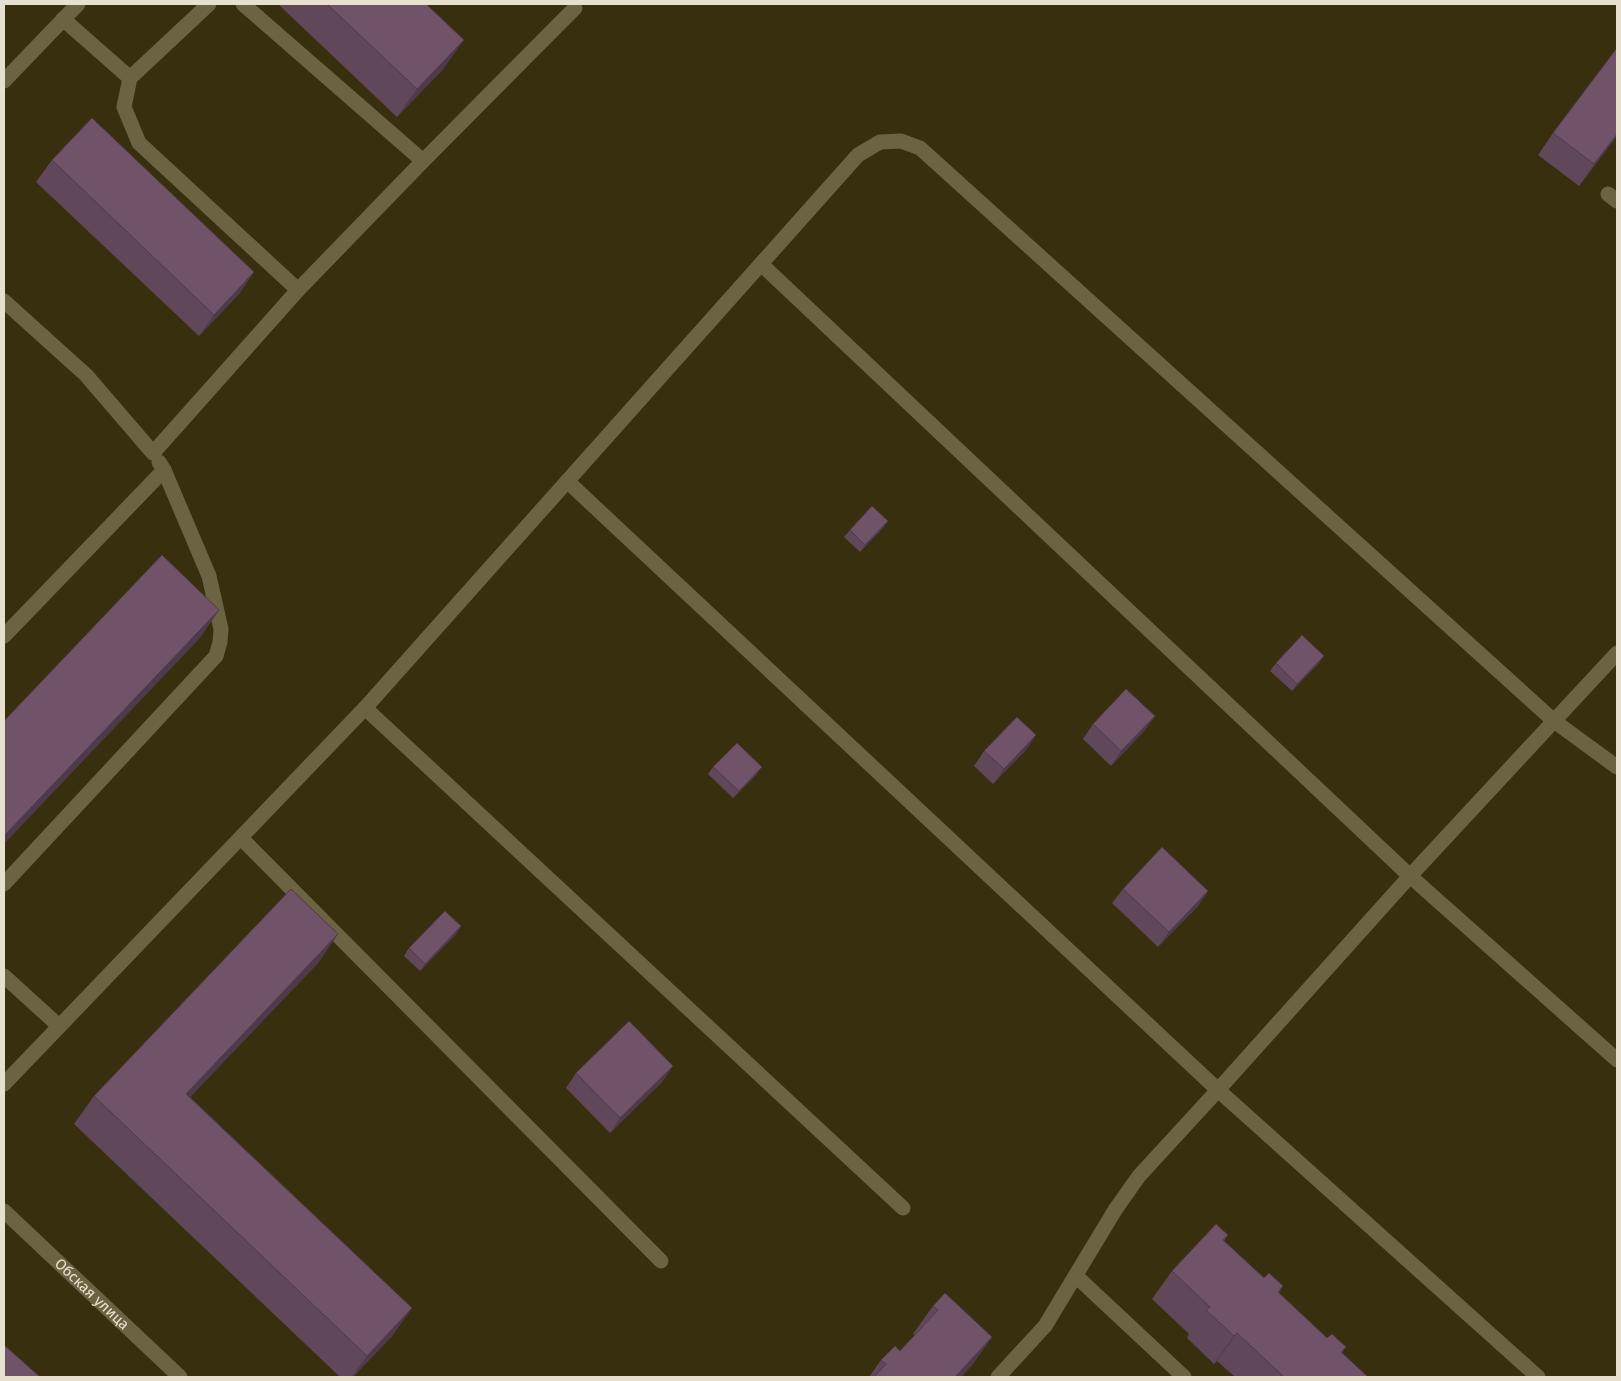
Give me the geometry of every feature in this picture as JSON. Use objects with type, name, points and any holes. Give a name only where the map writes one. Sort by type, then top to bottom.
[{"type":"street","points":[[4,81],[78,4]]},
{"type":"street","points":[[209,4],[130,78],[124,107],[139,143],[298,290]]},
{"type":"street","points":[[243,4],[423,161]]},
{"type":"street","points":[[153,453],[298,290],[575,8]]},
{"type":"street","points":[[63,19],[130,78]]},
{"type":"street","points":[[4,1084],[364,708],[858,155],[880,142],[901,141],[920,148],[1554,721],[1617,767]]},
{"type":"street","points":[[761,264],[1410,876],[1617,1060]]},
{"type":"street","points":[[4,301],[86,375],[153,453],[164,470],[209,576],[221,629],[216,656],[4,884]]},
{"type":"street","points":[[4,636],[164,470]]},
{"type":"street","points":[[567,482],[1218,1090],[1538,1377]]},
{"type":"street","points":[[998,1377],[1045,1326],[1115,1210],[1139,1176],[1410,876],[1617,653]]},
{"type":"street","points":[[364,708],[903,1208]]},
{"type":"street","points":[[241,838],[660,1261]]},
{"type":"street","points":[[4,976],[59,1026]]},
{"type":"street","name":"Обская улица","points":[[4,1211],[180,1377]]},
{"type":"street","points":[[1076,1276],[1184,1377]]},
{"type":"building","points":[[327,4],[426,4],[464,40],[417,89]]},
{"type":"building","points":[[1617,48],[1617,134],[1594,164],[1553,133]]},
{"type":"building","points":[[92,118],[254,272],[214,315],[52,160]]},
{"type":"building","points":[[872,506],[888,521],[865,545],[850,530]]},
{"type":"building","points":[[162,555],[219,610],[4,836],[4,721]]},
{"type":"building","points":[[1302,635],[1324,656],[1297,684],[1276,663]]},
{"type":"building","points":[[1126,689],[1155,716],[1121,751],[1093,724]]},
{"type":"building","points":[[1017,717],[1036,735],[1004,769],[984,751]]},
{"type":"building","points":[[737,743],[762,767],[739,791],[713,767]]},
{"type":"building","points":[[1162,847],[1208,891],[1169,932],[1123,889]]},
{"type":"building","points":[[291,889],[338,934],[186,1094],[412,1308],[367,1356],[94,1096]]},
{"type":"building","points":[[445,911],[461,926],[425,964],[409,948]]},
{"type":"building","points":[[629,1021],[673,1066],[620,1118],[576,1073]]},
{"type":"building","points":[[1216,1224],[1228,1235],[1223,1240],[1264,1278],[1269,1273],[1283,1286],[1278,1292],[1327,1338],[1332,1334],[1346,1347],[1341,1352],[1368,1377],[1284,1377],[1237,1333],[1234,1336],[1206,1310],[1210,1307],[1172,1271]]},
{"type":"building","points":[[945,1293],[992,1337],[955,1377],[874,1377],[886,1364],[881,1360],[895,1346],[900,1351],[938,1310],[933,1306]]},
{"type":"building","points":[[4,1345],[40,1377],[4,1377]]}]
